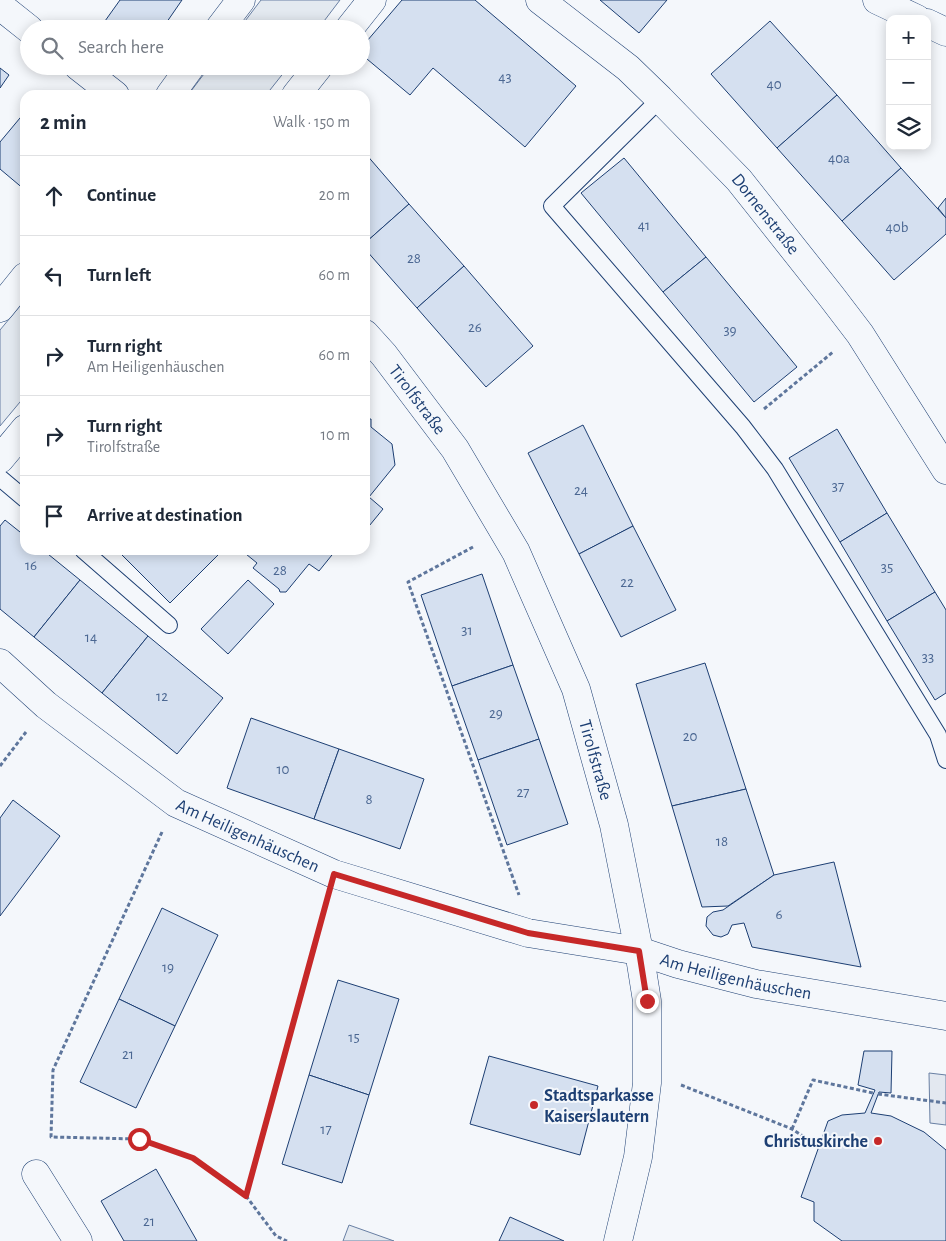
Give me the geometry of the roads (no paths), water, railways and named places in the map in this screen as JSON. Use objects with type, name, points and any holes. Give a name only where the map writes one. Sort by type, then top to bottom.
[{"type":"street","points":[[226,20],[241,0]]},
{"type":"street","points":[[356,20],[372,0]]},
{"type":"street","name":"Dornenstraße","points":[[540,0],[628,68],[739,180],[860,334],[946,470]]},
{"type":"street","points":[[877,0],[909,15]]},
{"type":"street","points":[[0,6],[20,22]]},
{"type":"street","points":[[931,25],[946,32]]},
{"type":"street","points":[[89,75],[109,90]]},
{"type":"street","points":[[174,90],[184,75]]},
{"type":"street","points":[[300,90],[312,75]]},
{"type":"street","points":[[0,308],[20,283]]},
{"type":"street","name":"Tirolfstraße","points":[[370,340],[384,355],[455,449],[516,552],[576,689],[614,825],[647,1001],[647,1083],[638,1157],[618,1241]]},
{"type":"street","points":[[0,459],[20,435]]},
{"type":"street","name":"Am Heiligenhäuschen","points":[[0,663],[46,705],[176,803],[334,874],[528,933],[639,951],[678,964],[756,984],[946,1016]]},
{"type":"street","points":[[36,1174],[78,1241]]},
{"type":"lane","points":[[660,99],[552,206],[743,426],[775,469],[938,735],[946,760]]},
{"type":"lane","points":[[0,478],[20,495]]},
{"type":"lane","points":[[89,555],[169,625]]},
{"type":"place","name":"Stadtsparkasse Kaiserslautern","points":[[534,1105]]},
{"type":"place","name":"Christuskirche","points":[[878,1141]]}]
